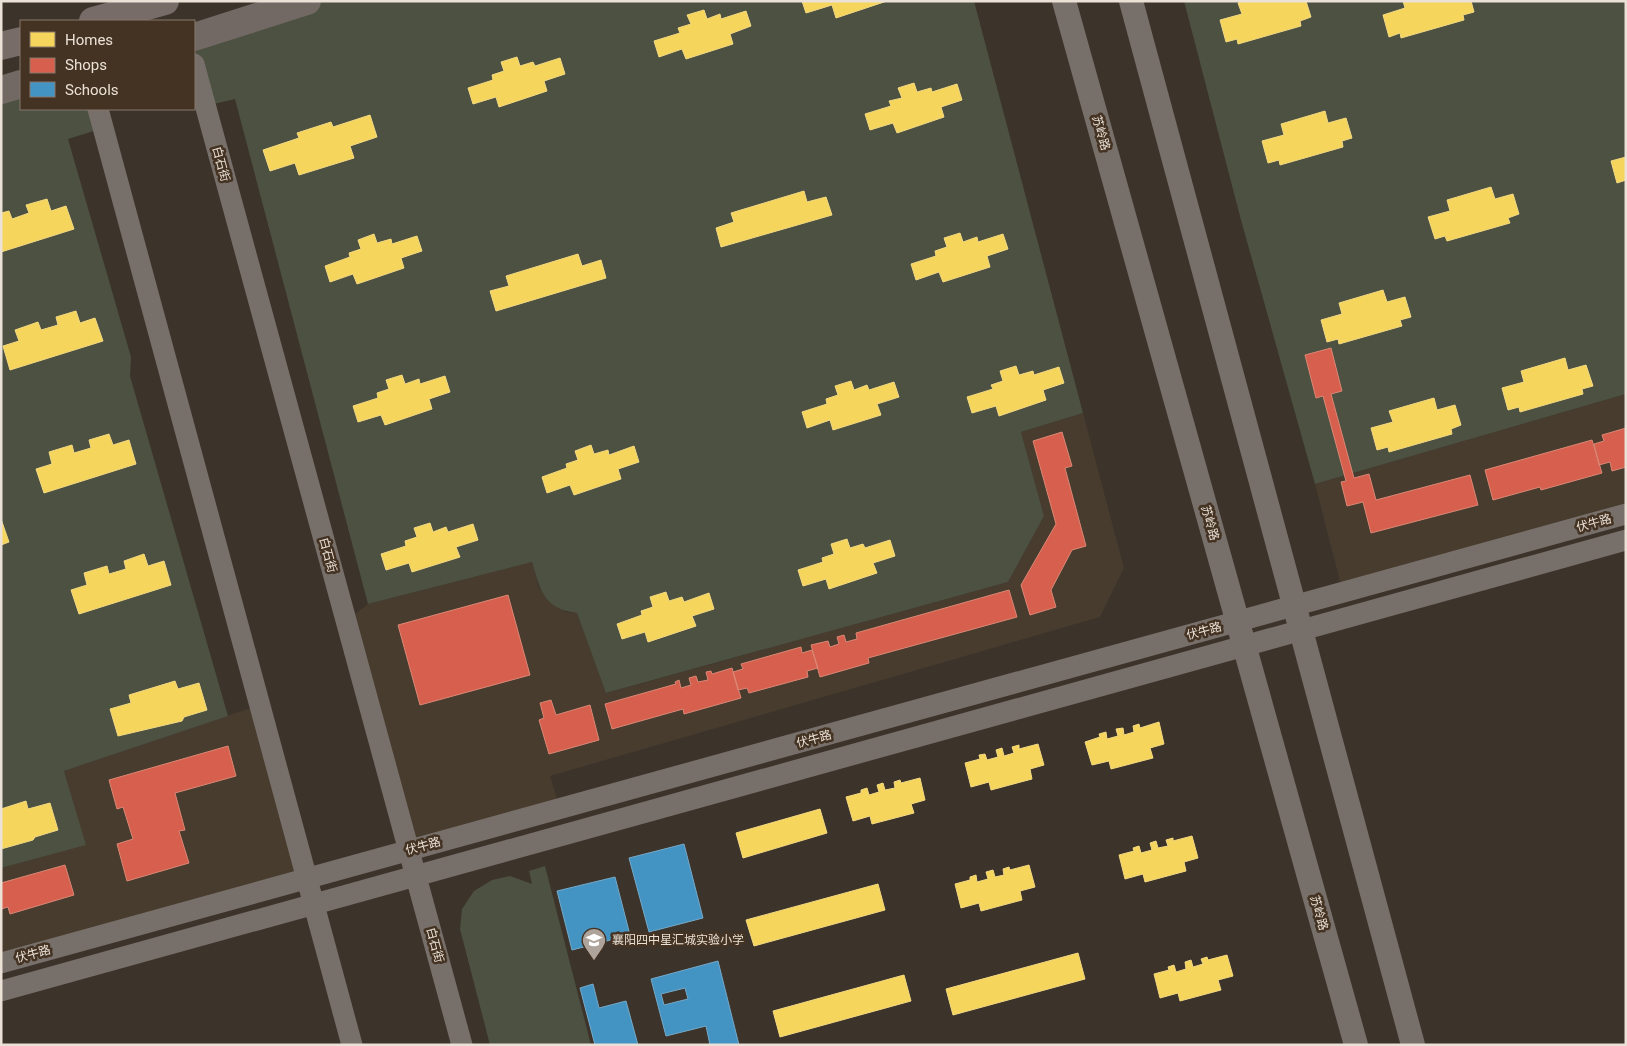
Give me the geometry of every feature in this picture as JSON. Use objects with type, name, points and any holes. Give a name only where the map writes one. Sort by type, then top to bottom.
[{"type":"highway","points":[[97,20],[165,1]]},
{"type":"highway","points":[[1,46],[20,41]]},
{"type":"main road","points":[[202,35],[307,1]]},
{"type":"main road","name":"苏岭路","points":[[1064,1],[1356,1045]]},
{"type":"main road","points":[[1131,1],[1413,1045]]},
{"type":"main road","points":[[1,90],[20,84]]},
{"type":"street","points":[[195,54],[202,35]]},
{"type":"street","name":"白石街","points":[[195,71],[197,84],[462,1045]]},
{"type":"street","points":[[100,110],[352,1045]]},
{"type":"street","name":"伏牛路","points":[[1,963],[1626,514]]},
{"type":"street","points":[[1,991],[1626,540]]},
{"type":"shaded area","points":[[1626,394],[1626,514],[1343,593],[1315,484]]},
{"type":"shaded area","points":[[1083,413],[1124,568],[1100,617],[550,776],[560,808],[409,850],[346,621],[368,604],[532,562],[539,588],[566,612],[577,613],[607,693],[1008,582],[1044,516],[1021,432]]},
{"type":"shaded area","points":[[260,705],[308,878],[1,963],[1,868],[85,844],[64,771]]},
{"type":"green space","points":[[307,1],[974,1],[1083,413],[1021,432],[1044,516],[1008,582],[606,693],[577,613],[566,611],[550,602],[541,589],[532,562],[368,604],[235,99],[205,106],[195,64],[196,48]]},
{"type":"green space","points":[[1184,1],[1626,1],[1626,394],[1315,484],[1241,220]]},
{"type":"green space","points":[[20,84],[20,110],[98,110],[103,128],[68,139],[131,357],[130,376],[228,716],[64,771],[86,845],[1,868],[1,90]]},
{"type":"green space","points":[[545,866],[591,1045],[490,1045],[460,929],[462,909],[474,891],[492,880],[510,876],[532,884],[529,871]]},
{"type":"building: Homes","points":[[802,1],[887,1],[836,18],[832,5],[806,13]]},
{"type":"building: Homes","points":[[1244,1],[1306,1],[1311,17],[1300,21],[1301,26],[1238,44],[1237,39],[1226,42],[1220,20],[1242,14],[1238,3]]},
{"type":"building: Homes","points":[[1403,1],[1471,1],[1474,12],[1463,15],[1464,20],[1401,38],[1400,33],[1389,37],[1383,15],[1405,8]]},
{"type":"building: Homes","points":[[704,10],[707,19],[720,14],[721,19],[746,11],[751,26],[730,34],[733,44],[686,59],[682,49],[659,57],[654,41],[680,33],[678,28],[691,24],[687,15]]},
{"type":"building: Homes","points":[[517,57],[520,66],[533,62],[535,66],[560,58],[565,74],[544,81],[547,91],[499,107],[496,97],[473,104],[468,88],[493,80],[492,75],[504,71],[501,62]]},
{"type":"building: Homes","points":[[914,83],[917,92],[931,88],[932,92],[957,84],[962,100],[941,107],[944,117],[897,133],[893,123],[870,130],[865,114],[891,106],[889,101],[902,98],[898,88]]},
{"type":"building: Homes","points":[[1325,111],[1328,123],[1346,118],[1352,138],[1342,141],[1343,147],[1280,165],[1279,160],[1268,163],[1262,141],[1284,135],[1281,124]]},
{"type":"building: Homes","points":[[370,115],[377,137],[350,146],[354,158],[299,175],[295,163],[270,171],[263,150],[299,138],[297,133],[331,122],[333,127]]},
{"type":"building: Homes","points":[[1626,157],[1626,180],[1617,183],[1611,161]]},
{"type":"building: Homes","points":[[1491,187],[1495,199],[1513,194],[1519,214],[1508,218],[1510,223],[1447,241],[1445,236],[1435,239],[1428,217],[1450,211],[1447,200]]},
{"type":"building: Homes","points":[[804,191],[807,202],[826,197],[832,215],[721,247],[716,228],[734,222],[731,213]]},
{"type":"building: Homes","points":[[47,199],[51,211],[66,206],[74,229],[1,252],[1,213],[9,211],[12,219],[29,213],[26,205]]},
{"type":"building: Homes","points":[[960,233],[963,242],[977,237],[978,242],[1003,234],[1008,249],[987,256],[990,267],[943,282],[939,272],[916,280],[911,264],[936,256],[935,251],[947,247],[944,238]]},
{"type":"building: Homes","points":[[374,234],[377,243],[391,239],[392,244],[417,236],[422,251],[401,258],[404,268],[357,284],[353,274],[330,282],[325,266],[350,257],[349,253],[361,249],[358,240]]},
{"type":"building: Homes","points":[[578,254],[582,266],[601,260],[606,278],[496,311],[490,291],[509,286],[506,276]]},
{"type":"building: Homes","points":[[1383,290],[1387,302],[1405,297],[1411,317],[1400,320],[1402,326],[1339,344],[1338,339],[1327,342],[1321,320],[1342,314],[1339,303]]},
{"type":"building: Homes","points":[[76,311],[80,323],[95,318],[103,341],[10,370],[3,346],[19,341],[15,330],[38,322],[41,330],[58,325],[56,317]]},
{"type":"building: Homes","points":[[1565,358],[1568,370],[1586,365],[1593,386],[1582,389],[1583,394],[1520,412],[1519,407],[1508,410],[1502,388],[1524,382],[1521,371]]},
{"type":"building: Homes","points":[[1016,366],[1019,375],[1033,371],[1034,375],[1059,367],[1064,383],[1043,390],[1046,400],[999,416],[996,406],[972,413],[967,397],[993,389],[991,385],[1003,381],[1000,371]]},
{"type":"building: Homes","points":[[402,375],[405,384],[419,379],[420,384],[445,376],[450,392],[429,399],[432,409],[385,425],[381,415],[358,422],[353,406],[378,398],[377,393],[389,389],[386,380]]},
{"type":"building: Homes","points":[[851,381],[854,390],[867,385],[869,390],[894,382],[899,397],[877,404],[881,415],[833,430],[830,420],[807,428],[802,412],[827,404],[826,399],[838,395],[835,386]]},
{"type":"building: Homes","points":[[1434,398],[1437,410],[1455,405],[1461,425],[1451,429],[1452,434],[1389,452],[1388,447],[1377,450],[1371,428],[1393,422],[1389,411]]},
{"type":"building: Homes","points":[[109,434],[113,445],[129,440],[136,464],[44,493],[36,469],[52,464],[49,452],[72,445],[74,453],[91,448],[89,440]]},
{"type":"building: Homes","points":[[591,445],[594,454],[608,450],[609,455],[634,446],[639,462],[618,469],[621,479],[574,495],[570,485],[547,493],[542,477],[567,468],[566,464],[578,460],[575,451]]},
{"type":"building: Homes","points":[[1,519],[9,542],[1,545]]},
{"type":"building: Homes","points":[[430,523],[433,532],[446,527],[448,532],[473,524],[478,540],[456,547],[460,557],[412,572],[409,563],[386,570],[381,554],[406,546],[405,541],[417,537],[414,528]]},
{"type":"building: Homes","points":[[847,539],[850,548],[863,544],[865,548],[890,540],[895,556],[873,563],[877,573],[829,589],[826,579],[803,586],[798,570],[823,562],[822,558],[834,554],[831,544]]},
{"type":"building: Homes","points":[[144,554],[148,566],[164,561],[171,585],[79,614],[71,590],[87,585],[84,573],[107,566],[109,574],[126,569],[124,561]]},
{"type":"building: Homes","points":[[666,592],[669,601],[682,597],[684,602],[709,593],[714,609],[692,616],[696,626],[648,642],[645,632],[622,639],[617,624],[642,615],[641,611],[653,607],[650,597]]},
{"type":"building: Homes","points":[[175,681],[178,689],[199,683],[207,710],[184,717],[182,721],[118,736],[110,709],[131,703],[129,695]]},
{"type":"building: Homes","points":[[1159,722],[1164,744],[1150,748],[1153,758],[1111,769],[1109,761],[1092,765],[1085,742],[1100,737],[1099,734],[1106,732],[1107,739],[1118,736],[1116,729],[1123,728],[1124,735],[1134,732],[1133,726],[1139,724],[1140,728]]},
{"type":"building: Homes","points":[[1038,744],[1044,765],[1030,769],[1032,779],[991,790],[989,782],[971,787],[965,763],[980,759],[979,755],[985,754],[987,760],[998,757],[996,750],[1002,748],[1004,756],[1014,753],[1012,747],[1019,745],[1019,749]]},
{"type":"building: Homes","points":[[920,778],[925,800],[911,804],[914,813],[872,824],[870,816],[853,821],[846,797],[861,793],[861,790],[867,788],[869,795],[879,792],[877,785],[883,783],[885,790],[895,788],[894,782],[900,780],[901,783]]},
{"type":"building: Homes","points":[[26,801],[28,809],[50,803],[58,830],[35,837],[33,840],[1,849],[1,809]]},
{"type":"building: Homes","points":[[820,809],[827,833],[743,858],[736,833]]},
{"type":"building: Homes","points":[[1192,836],[1198,858],[1184,862],[1186,871],[1145,882],[1143,874],[1125,879],[1119,855],[1134,851],[1133,848],[1139,846],[1141,853],[1152,850],[1150,843],[1156,841],[1158,848],[1168,846],[1166,840],[1173,838],[1173,841]]},
{"type":"building: Homes","points":[[1029,865],[1035,887],[1020,891],[1022,900],[981,911],[979,903],[961,908],[955,884],[970,880],[970,877],[976,875],[977,882],[988,879],[986,872],[993,870],[995,877],[1004,875],[1003,869],[1009,867],[1010,870]]},
{"type":"building: Homes","points":[[878,884],[885,910],[754,946],[746,920]]},
{"type":"building: Homes","points":[[1078,953],[1085,979],[953,1015],[946,989]]},
{"type":"building: Homes","points":[[1227,955],[1233,976],[1218,980],[1221,990],[1180,1001],[1178,993],[1160,998],[1154,974],[1169,970],[1168,967],[1174,965],[1176,972],[1186,969],[1185,962],[1191,960],[1193,967],[1203,964],[1201,959],[1207,957],[1208,960]]},
{"type":"building: Homes","points":[[904,975],[911,1001],[780,1037],[773,1011]]},
{"type":"building: Shops","points":[[1331,348],[1342,391],[1331,394],[1354,478],[1369,474],[1376,500],[1470,475],[1478,505],[1371,533],[1363,502],[1347,506],[1341,482],[1346,481],[1323,396],[1316,398],[1305,355]]},
{"type":"building: Shops","points":[[1626,428],[1626,467],[1612,471],[1610,462],[1599,465],[1594,444],[1604,441],[1602,435]]},
{"type":"building: Shops","points":[[1062,432],[1072,466],[1065,468],[1086,546],[1072,550],[1051,590],[1056,607],[1030,615],[1021,585],[1056,524],[1033,441]]},
{"type":"building: Shops","points":[[1592,440],[1602,473],[1541,490],[1540,487],[1493,500],[1485,470]]},
{"type":"building: Shops","points":[[1009,590],[1017,617],[868,658],[869,663],[820,677],[811,645],[828,641],[830,647],[839,644],[837,637],[844,635],[846,642],[857,639],[856,633]]},
{"type":"building: Shops","points":[[508,595],[530,675],[420,705],[398,625]]},
{"type":"building: Shops","points":[[801,647],[802,653],[812,650],[818,668],[807,671],[808,677],[749,693],[747,688],[738,690],[733,672],[743,669],[741,664]]},
{"type":"building: Shops","points":[[732,668],[741,698],[684,714],[683,709],[612,729],[605,704],[676,684],[675,682],[679,680],[681,688],[691,685],[689,678],[696,676],[698,682],[708,680],[706,672],[711,671],[712,674]]},
{"type":"building: Shops","points":[[551,700],[556,715],[590,705],[599,740],[549,754],[539,720],[544,718],[540,703]]},
{"type":"building: Shops","points":[[228,746],[236,776],[175,793],[185,830],[179,831],[189,863],[127,881],[117,844],[133,839],[123,807],[117,809],[109,780]]},
{"type":"building: Shops","points":[[65,865],[74,895],[10,914],[8,907],[1,909],[1,883]]},
{"type":"building: Schools","points":[[684,844],[703,918],[649,932],[629,858]]},
{"type":"building: Schools","points":[[615,877],[630,935],[572,950],[557,891]]},
{"type":"building: Schools","points":[[718,961],[739,1045],[710,1045],[706,1026],[666,1036],[651,979]],"holes":[[[685,988],[688,999],[664,1005],[661,994]]]},
{"type":"building: Schools","points":[[593,984],[599,1008],[626,1001],[638,1045],[595,1045],[580,988]]},
{"type":"place","name":"襄阳四中星汇城实验小学","points":[[594,961]]}]
